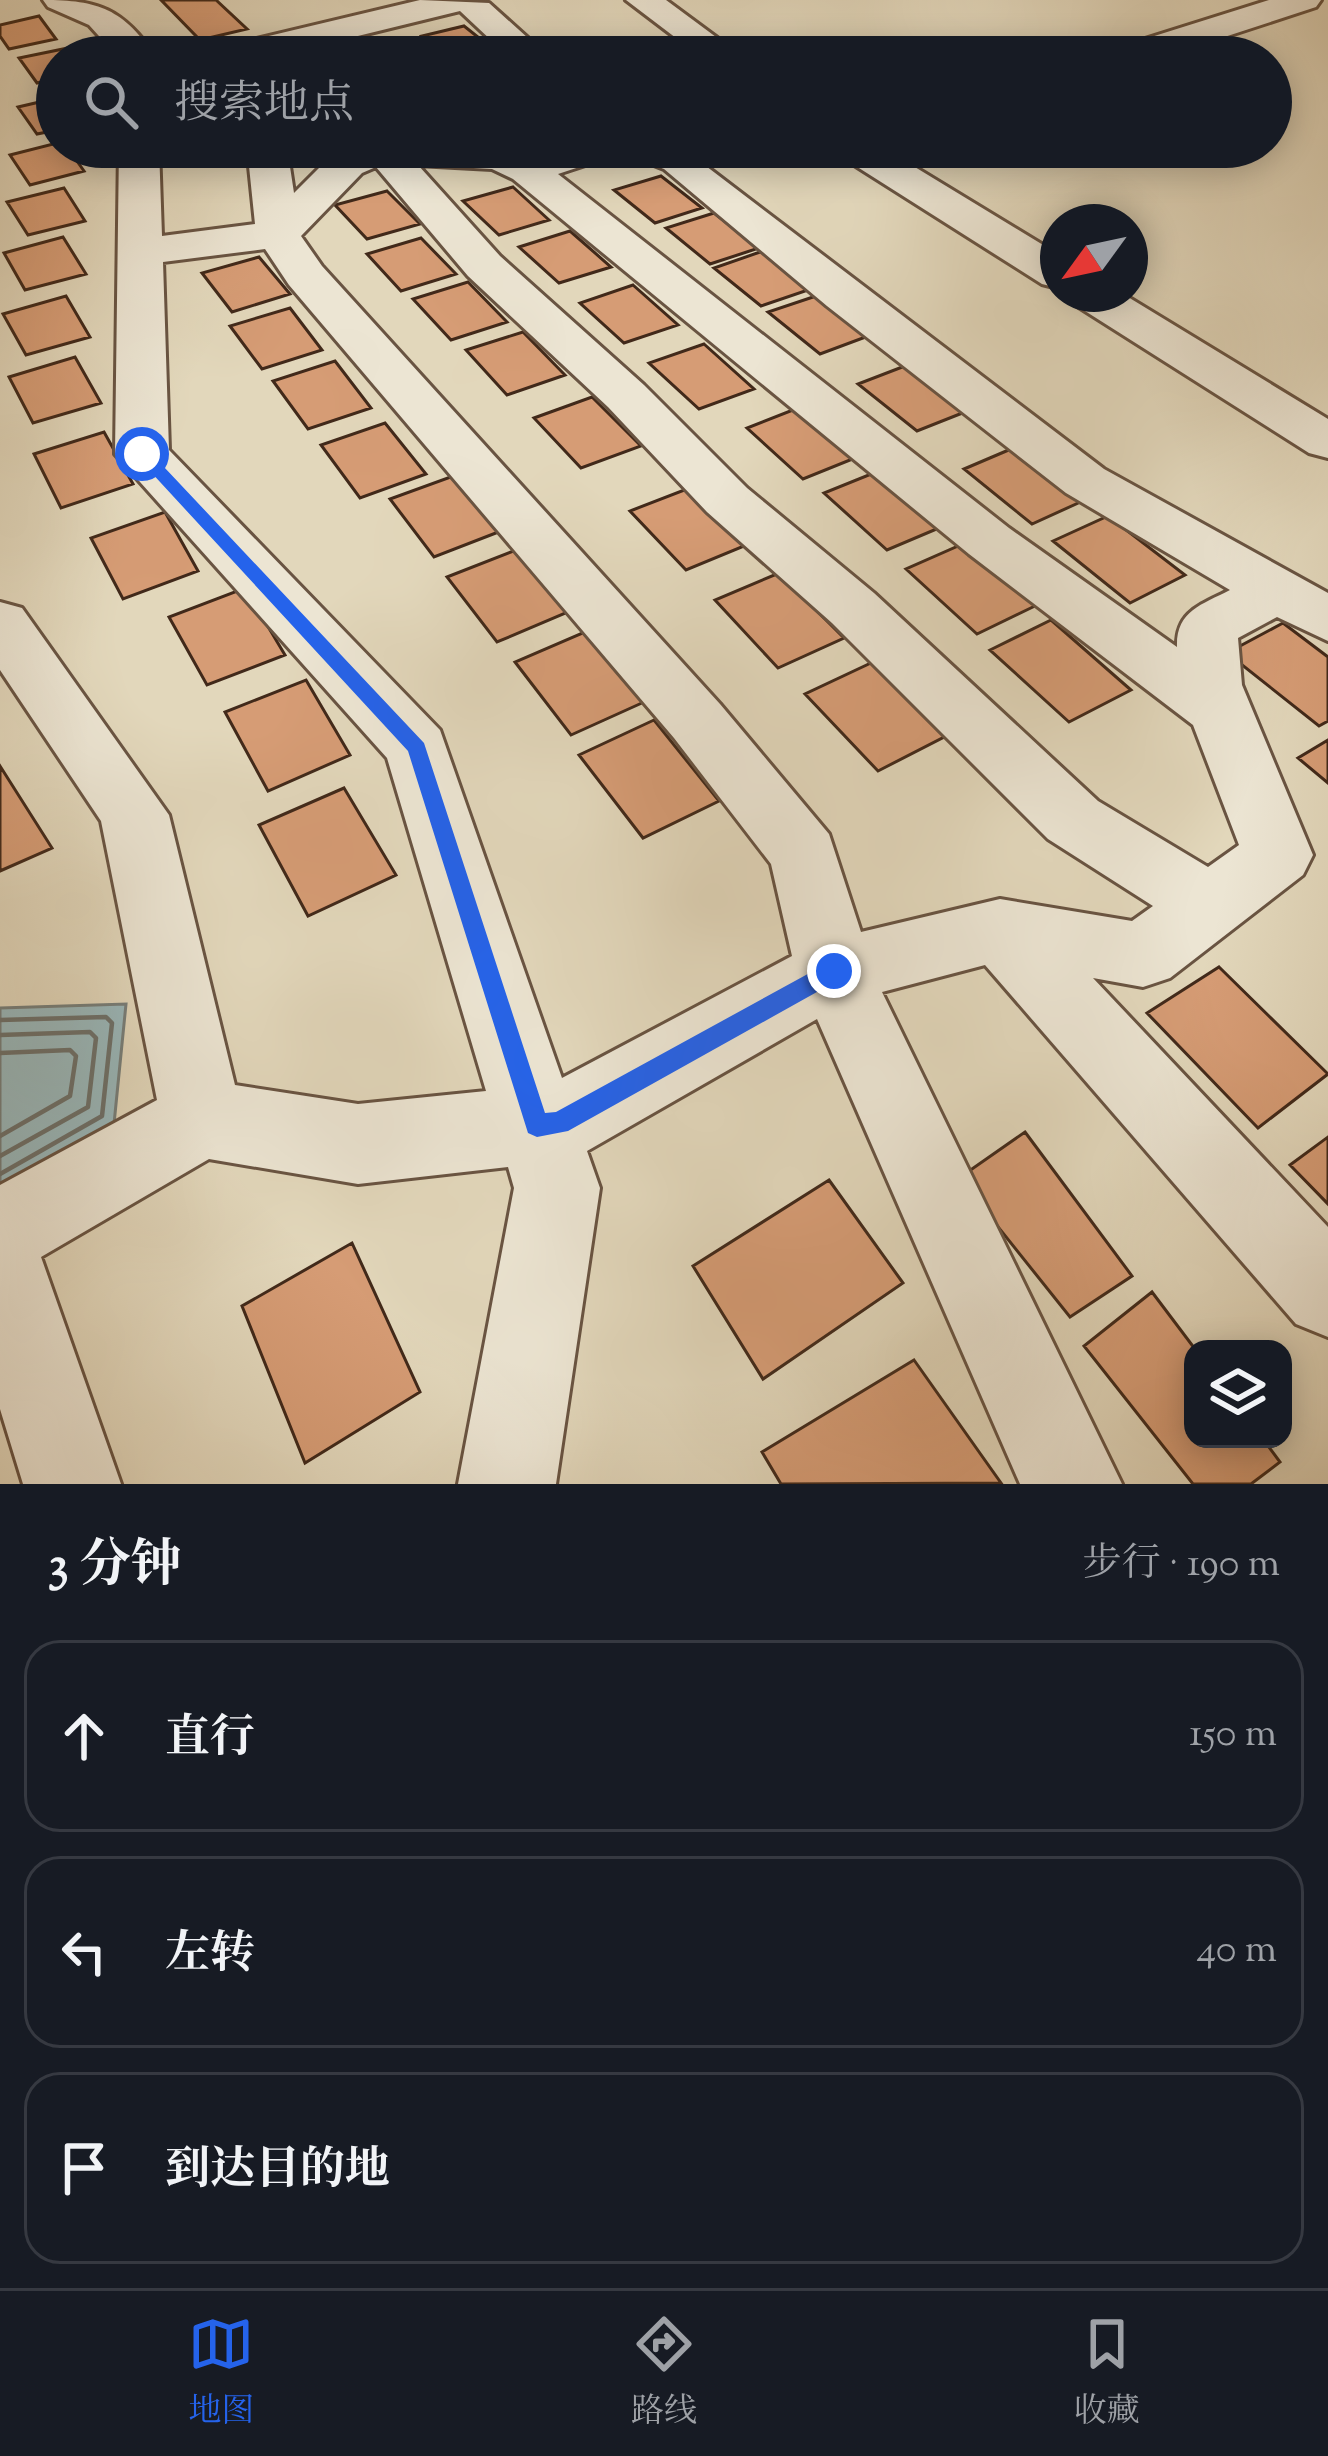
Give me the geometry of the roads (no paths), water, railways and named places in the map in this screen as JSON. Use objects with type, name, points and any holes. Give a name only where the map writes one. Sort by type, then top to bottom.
[{"type":"street","points":[[60,0],[101,18],[118,36]]},
{"type":"street","points":[[644,0],[695,36]]},
{"type":"street","points":[[1192,36],[1304,0]]},
{"type":"street","points":[[325,36],[470,5],[506,36]]},
{"type":"street","points":[[1261,36],[1328,14]]},
{"type":"street","points":[[139,168],[142,454],[417,748],[556,1188],[507,1484]]},
{"type":"street","points":[[270,168],[278,234],[305,275],[697,721],[804,854],[834,971],[1041,1425],[1073,1484]]},
{"type":"street","points":[[139,252],[278,234],[343,168]]},
{"type":"street","points":[[398,168],[484,266],[626,396],[728,500],[854,608],[1073,820],[1210,905]]},
{"type":"street","points":[[527,168],[989,542],[1220,710]]},
{"type":"street","points":[[688,168],[844,296],[1085,481],[1301,607]]},
{"type":"street","points":[[887,168],[1040,263]]},
{"type":"street","points":[[1119,312],[1328,442]]},
{"type":"street","points":[[0,1232],[202,1119],[358,1144],[559,1123],[834,971],[1000,930],[1143,955],[1278,856],[1210,685],[1207,628],[1301,607]]},
{"type":"street","points":[[0,623],[134,814],[202,1119]]},
{"type":"street","points":[[1000,930],[1328,1292]]},
{"type":"street","points":[[0,1264],[72,1484]]},
{"type":"water","points":[[126,1004],[114,1124],[0,1187],[0,1008]]}]
